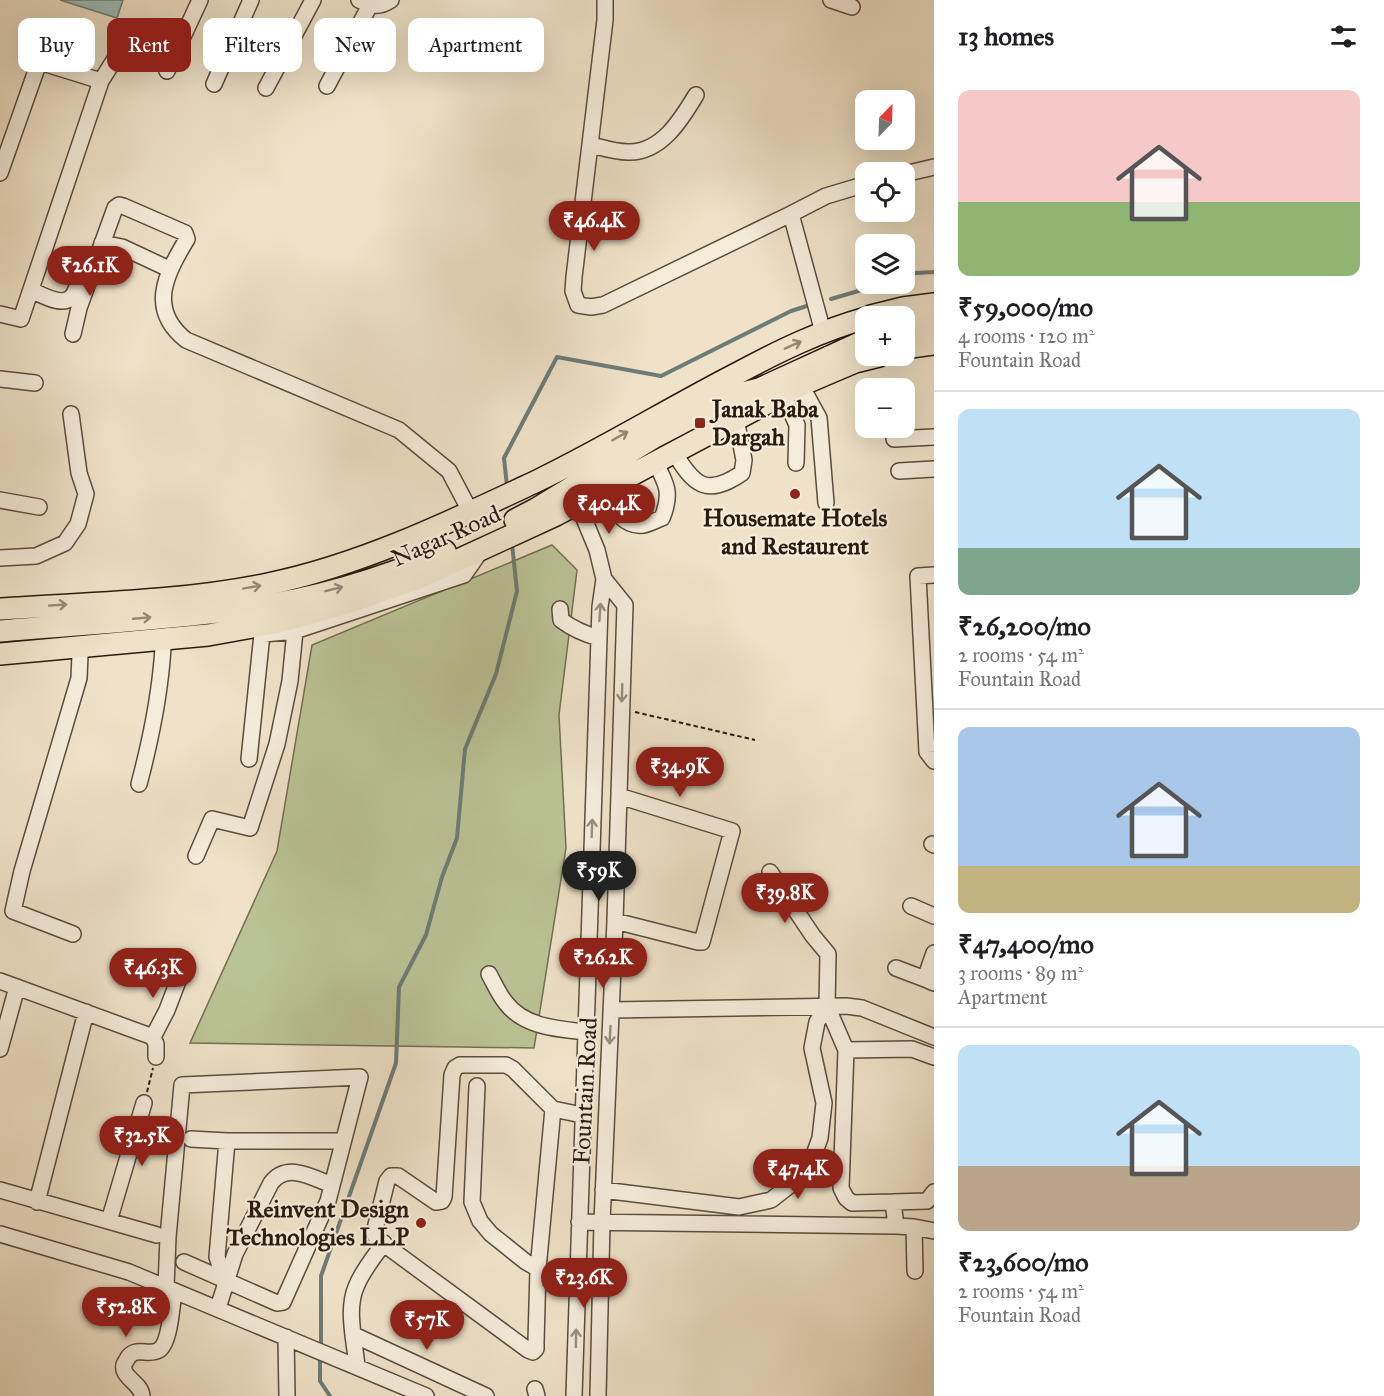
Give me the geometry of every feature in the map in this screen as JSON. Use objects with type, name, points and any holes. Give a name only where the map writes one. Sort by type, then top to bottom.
[{"type":"highway","points":[[915,306],[934,304]]},
{"type":"highway","name":"Nagar Road","points":[[0,609],[203,596],[271,583],[335,565],[404,541],[508,494],[592,452],[784,349],[822,332],[855,322]]},
{"type":"highway","points":[[915,327],[934,323]]},
{"type":"highway","points":[[915,347],[934,344]]},
{"type":"highway","points":[[0,631],[241,609],[289,601],[347,586],[429,559],[512,528],[573,496],[653,438],[735,395],[759,389],[855,345]]},
{"type":"highway","points":[[573,496],[602,491],[792,389],[855,362]]},
{"type":"highway","points":[[573,496],[592,452]]},
{"type":"highway","name":"Nagar Road","points":[[0,654],[208,635],[280,622],[347,603],[419,578],[482,549],[512,528]]},
{"type":"street","points":[[191,20],[200,0]]},
{"type":"street","points":[[214,84],[251,0]]},
{"type":"street","points":[[266,88],[313,0]]},
{"type":"street","points":[[327,86],[364,3],[381,7],[391,0]]},
{"type":"street","points":[[605,0],[605,20],[591,146],[574,278],[573,291],[578,304],[591,307],[603,305],[826,196],[855,187]]},
{"type":"street","points":[[831,0],[852,7]]},
{"type":"street","points":[[0,173],[38,65],[43,63],[101,81]]},
{"type":"street","points":[[0,314],[21,319],[101,81],[107,71]]},
{"type":"street","points":[[591,146],[629,153],[645,149],[661,141],[676,127],[696,95]]},
{"type":"street","points":[[915,171],[934,167]]},
{"type":"street","points":[[73,334],[79,308],[115,208],[119,205],[123,206],[185,233],[187,239],[169,269],[164,294],[167,319],[176,332],[186,340],[399,430],[449,471],[470,511]]},
{"type":"street","points":[[791,214],[822,332]]},
{"type":"street","points":[[31,290],[59,301],[67,301],[73,297],[102,219]]},
{"type":"street","points":[[102,243],[122,247],[169,269]]},
{"type":"street","points":[[0,379],[35,384]]},
{"type":"street","points":[[792,389],[797,424],[796,463]]},
{"type":"street","points":[[792,389],[819,418],[826,503]]},
{"type":"street","points":[[0,558],[36,555],[56,547],[65,543],[78,524],[86,494],[79,472],[71,414]]},
{"type":"street","points":[[665,457],[705,486],[716,488],[731,481],[742,473],[744,460],[736,419]]},
{"type":"street","points":[[894,439],[934,437]]},
{"type":"street","points":[[602,491],[613,508],[626,521],[641,525],[662,518],[668,502],[665,457]]},
{"type":"street","points":[[899,471],[934,469]]},
{"type":"street","name":"Fountain Road","points":[[573,496],[597,550],[604,579],[600,607],[574,1396]]},
{"type":"street","points":[[0,500],[39,507]]},
{"type":"street","points":[[0,664],[195,646],[262,634],[295,631],[464,575],[482,549]]},
{"type":"street","points":[[934,575],[918,576],[927,753],[934,760]]},
{"type":"street","name":"Fountain Road","points":[[598,1396],[603,1190],[615,929],[625,606],[604,579]]},
{"type":"street","points":[[560,609],[561,620],[569,626],[599,638]]},
{"type":"street","points":[[196,856],[212,819],[250,828],[277,744],[290,681],[295,631]]},
{"type":"street","points":[[249,759],[262,634]]},
{"type":"street","points":[[139,784],[161,682],[163,648]]},
{"type":"street","points":[[73,934],[13,912],[22,871],[79,678],[80,655]]},
{"type":"street","points":[[588,935],[615,929],[702,942],[732,831],[619,796]]},
{"type":"street","points":[[770,872],[813,936],[828,954],[827,1006],[846,1050],[842,1188],[846,1198],[852,1203],[927,1201],[934,1192]]},
{"type":"street","points":[[911,906],[934,916]]},
{"type":"street","points":[[896,968],[929,981],[934,953]]},
{"type":"street","points":[[153,1037],[167,1010],[181,973]]},
{"type":"street","points":[[489,974],[506,1004],[520,1016],[554,1029],[585,1032]]},
{"type":"street","points":[[0,981],[153,1037],[156,1044],[156,1057]]},
{"type":"street","points":[[0,1049],[17,987]]},
{"type":"street","points":[[603,1190],[738,1207],[771,1200],[789,1186],[811,1163],[820,1138],[824,1103],[812,1048],[817,1022],[827,1006]]},
{"type":"street","points":[[611,1010],[827,1006],[861,1008],[934,1037]]},
{"type":"street","points":[[37,1202],[86,1012]]},
{"type":"street","points":[[846,1050],[912,1049],[934,1058]]},
{"type":"street","points":[[553,1109],[538,1269],[536,1349],[533,1352],[377,1239],[374,1233],[389,1178],[398,1176],[436,1202],[442,1201],[453,1075],[455,1068],[460,1065],[506,1065],[513,1069],[553,1109],[582,1115]]},
{"type":"street","points":[[142,1396],[141,1389],[124,1371],[124,1365],[128,1357],[135,1352],[154,1352],[163,1346],[168,1331],[170,1289],[168,1237],[182,1085],[360,1077],[328,1201],[283,1302],[277,1302],[225,1281],[184,1262]]},
{"type":"street","points":[[477,1086],[472,1202],[480,1221],[510,1250],[538,1269],[561,1279],[577,1281]]},
{"type":"street","points":[[109,1221],[144,1103]]},
{"type":"street","points":[[191,1139],[343,1141]]},
{"type":"street","points":[[225,1281],[217,1257],[227,1141]]},
{"type":"street","points":[[218,1308],[235,1254],[276,1176],[294,1172],[332,1185]]},
{"type":"street","points":[[0,1190],[157,1236]]},
{"type":"street","points":[[893,1202],[896,1226]]},
{"type":"street","points":[[579,1222],[896,1226],[934,1231]]},
{"type":"street","points":[[914,1227],[915,1271]]},
{"type":"street","points":[[0,1234],[87,1258],[170,1289],[357,1366],[394,1389],[426,1396]]},
{"type":"street","points":[[357,1366],[352,1301],[355,1289],[384,1243]]},
{"type":"street","points":[[354,1335],[486,1396]]},
{"type":"street","points":[[286,1337],[287,1396]]},
{"type":"path","points":[[622,708],[755,740]]},
{"type":"path","points":[[144,1103],[156,1057]]},
{"type":"green space","points":[[552,545],[577,570],[559,715],[566,848],[534,1048],[190,1043],[277,851],[312,645]]},
{"type":"water","points":[[60,0],[123,0],[117,18]]},
{"type":"waterway","points":[[915,273],[934,272]]},
{"type":"waterway","points":[[831,299],[855,292]]},
{"type":"waterway","points":[[507,486],[504,458],[557,357],[661,376],[791,311],[810,305]]},
{"type":"waterway","points":[[321,1349],[321,1276],[396,1063],[399,987],[426,935],[442,877],[457,838],[465,749],[496,674],[517,591],[512,544]]},
{"type":"waterway","points":[[320,1356],[320,1381],[330,1396]]},
{"type":"place","name":"Janak Baba Dargah","points":[[700,423]]},
{"type":"place","name":"Housemate Hotels and Restaurent","points":[[795,494]]},
{"type":"place","name":"Reinvent Design Technologies LLP","points":[[421,1223]]}]
